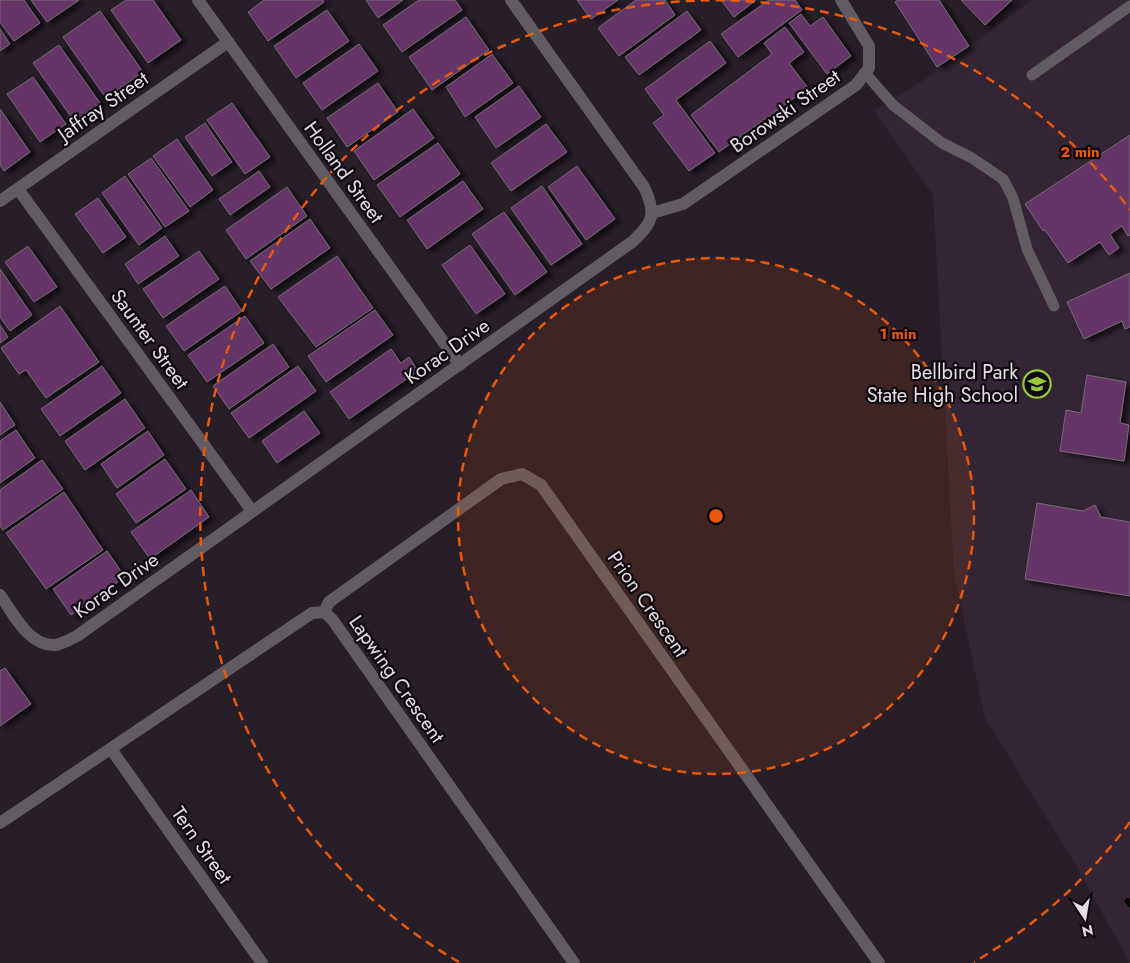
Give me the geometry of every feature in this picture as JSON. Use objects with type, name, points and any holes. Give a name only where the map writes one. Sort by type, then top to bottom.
[{"type":"street","name":"Holland Street","points":[[198,0],[460,365]]},
{"type":"street","points":[[511,0],[644,187],[651,201],[652,213]]},
{"type":"street","name":"Borowski Street","points":[[652,213],[684,204],[856,84],[869,68],[869,46],[840,0]]},
{"type":"street","name":"Jaffray Street","points":[[0,202],[228,42]]},
{"type":"street","name":"Saunter Street","points":[[18,189],[252,511]]},
{"type":"street","name":"Korac Drive","points":[[0,595],[26,631],[38,642],[56,645],[77,636],[632,242],[647,228],[652,213]]},
{"type":"street","name":"Prion Crescent","points":[[324,612],[329,602],[501,478],[522,474],[541,485],[879,963]]},
{"type":"street","name":"Lapwing Crescent","points":[[0,823],[312,613],[324,612],[332,619],[574,963]]},
{"type":"street","name":"Tern Street","points":[[111,749],[262,963]]},
{"type":"lane","points":[[1032,75],[1130,6]]},
{"type":"lane","points":[[865,73],[892,105],[942,143],[972,158],[1002,179],[1013,198],[1027,249],[1054,306]]},
{"type":"shaded area","name":"Bellbird Park State High School","points":[[1032,0],[1130,0],[1130,963],[1075,864],[985,718],[954,574],[933,195],[874,111],[921,82]]},
{"type":"building","points":[[0,0],[24,0],[40,23],[14,41],[0,22]]},
{"type":"building","points":[[31,0],[79,0],[47,22]]},
{"type":"building","points":[[126,0],[153,0],[181,40],[148,63],[111,10]]},
{"type":"building","points":[[264,0],[323,0],[324,2],[268,41],[248,12]]},
{"type":"building","points":[[366,0],[403,0],[378,18]]},
{"type":"building","points":[[419,0],[455,0],[462,10],[402,52],[383,25]]},
{"type":"building","points":[[577,0],[618,0],[591,19]]},
{"type":"building","points":[[636,0],[665,0],[675,15],[619,56],[598,28]]},
{"type":"building","points":[[721,0],[756,0],[734,17]]},
{"type":"building","points":[[769,0],[795,0],[802,10],[738,57],[721,34]]},
{"type":"building","points":[[898,0],[939,0],[969,46],[937,67],[895,2]]},
{"type":"building","points":[[961,0],[1012,0],[985,25]]},
{"type":"building","points":[[327,10],[349,41],[296,78],[274,46]]},
{"type":"building","points":[[100,11],[143,72],[106,98],[63,37]]},
{"type":"building","points":[[687,11],[701,30],[639,75],[625,57]]},
{"type":"building","points":[[801,14],[810,26],[823,17],[851,56],[827,74],[789,23]]},
{"type":"building","points":[[466,17],[489,50],[432,90],[409,57]]},
{"type":"building","points":[[785,27],[804,52],[789,63],[808,88],[719,152],[691,115],[772,54],[764,43]]},
{"type":"building","points":[[0,29],[10,44],[0,51]]},
{"type":"building","points":[[710,41],[726,63],[676,100],[715,153],[689,171],[653,123],[664,115],[645,89]]},
{"type":"building","points":[[359,44],[378,71],[322,110],[303,83]]},
{"type":"building","points":[[59,45],[100,103],[74,121],[33,63]]},
{"type":"building","points":[[492,54],[513,83],[465,117],[446,87]]},
{"type":"building","points":[[33,77],[66,124],[40,142],[7,94]]},
{"type":"building","points":[[378,83],[398,112],[347,147],[327,118]]},
{"type":"building","points":[[519,86],[541,117],[496,148],[475,117]]},
{"type":"building","points":[[232,103],[270,157],[245,174],[207,120]]},
{"type":"building","points":[[0,109],[30,152],[4,171],[0,165]]},
{"type":"building","points":[[413,109],[434,138],[374,180],[354,151]]},
{"type":"building","points":[[205,123],[232,162],[212,176],[185,137]]},
{"type":"building","points":[[546,124],[567,152],[511,191],[491,163]]},
{"type":"building","points":[[1130,135],[1130,235],[1128,236],[1122,226],[1110,234],[1119,248],[1109,255],[1100,242],[1068,263],[1025,204]]},
{"type":"building","points":[[177,139],[213,190],[190,207],[153,156]]},
{"type":"building","points":[[438,143],[460,174],[400,217],[377,185]]},
{"type":"building","points":[[151,158],[189,211],[165,227],[128,174]]},
{"type":"building","points":[[577,166],[615,219],[586,240],[548,187]]},
{"type":"building","points":[[259,171],[270,187],[230,215],[219,199]]},
{"type":"building","points":[[125,176],[162,228],[139,245],[102,193]]},
{"type":"building","points":[[463,181],[483,209],[427,249],[407,220]]},
{"type":"building","points":[[542,186],[582,244],[551,265],[511,208]]},
{"type":"building","points":[[287,187],[307,216],[246,259],[226,230]]},
{"type":"building","points":[[98,198],[126,237],[103,253],[75,214]]},
{"type":"building","points":[[504,212],[547,272],[515,295],[472,234]]},
{"type":"building","points":[[310,219],[330,248],[271,289],[250,261]]},
{"type":"building","points":[[165,236],[179,256],[138,284],[125,264]]},
{"type":"building","points":[[470,245],[505,294],[476,314],[442,265]]},
{"type":"building","points":[[28,246],[57,287],[34,302],[5,262]]},
{"type":"building","points":[[199,251],[219,279],[163,318],[143,289]]},
{"type":"building","points":[[337,256],[373,308],[316,347],[278,297]]},
{"type":"building","points":[[0,269],[32,315],[10,331],[0,317]]},
{"type":"building","points":[[1130,273],[1130,327],[1125,329],[1122,321],[1084,339],[1067,302]]},
{"type":"building","points":[[225,286],[242,311],[184,351],[166,326]]},
{"type":"building","points":[[60,306],[99,362],[46,398],[26,370],[19,374],[1,348]]},
{"type":"building","points":[[375,310],[393,335],[326,382],[308,356]]},
{"type":"building","points":[[245,316],[264,343],[207,382],[188,355]]},
{"type":"building","points":[[0,325],[8,337],[0,343]]},
{"type":"building","points":[[273,344],[289,367],[229,409],[213,386]]},
{"type":"building","points":[[391,349],[401,363],[409,357],[418,371],[349,419],[330,392]]},
{"type":"building","points":[[102,366],[121,393],[60,436],[41,409]]},
{"type":"building","points":[[298,366],[316,391],[249,438],[231,413]]},
{"type":"building","points":[[1087,375],[1126,382],[1120,423],[1129,425],[1124,461],[1060,451],[1066,410],[1081,413]]},
{"type":"building","points":[[125,399],[145,428],[85,470],[65,441]]},
{"type":"building","points":[[0,402],[15,425],[0,435]]},
{"type":"building","points":[[304,411],[320,433],[277,463],[262,441]]},
{"type":"building","points":[[16,430],[35,458],[0,483],[0,441]]},
{"type":"building","points":[[148,431],[164,455],[117,488],[101,464]]},
{"type":"building","points":[[165,459],[186,489],[136,523],[116,494]]},
{"type":"building","points":[[42,460],[63,489],[3,530],[0,526],[0,490]]},
{"type":"building","points":[[191,490],[209,517],[150,559],[131,532]]},
{"type":"building","points":[[64,492],[103,550],[46,589],[6,533]]},
{"type":"building","points":[[1037,503],[1083,511],[1095,505],[1101,517],[1130,522],[1130,596],[1025,579]]},
{"type":"building","points":[[107,551],[125,577],[71,615],[53,589]]},
{"type":"building","points":[[5,668],[31,704],[0,726],[0,671]]},
{"type":"place","name":"Bellbird Park State High School","points":[[1037,384]]}]
